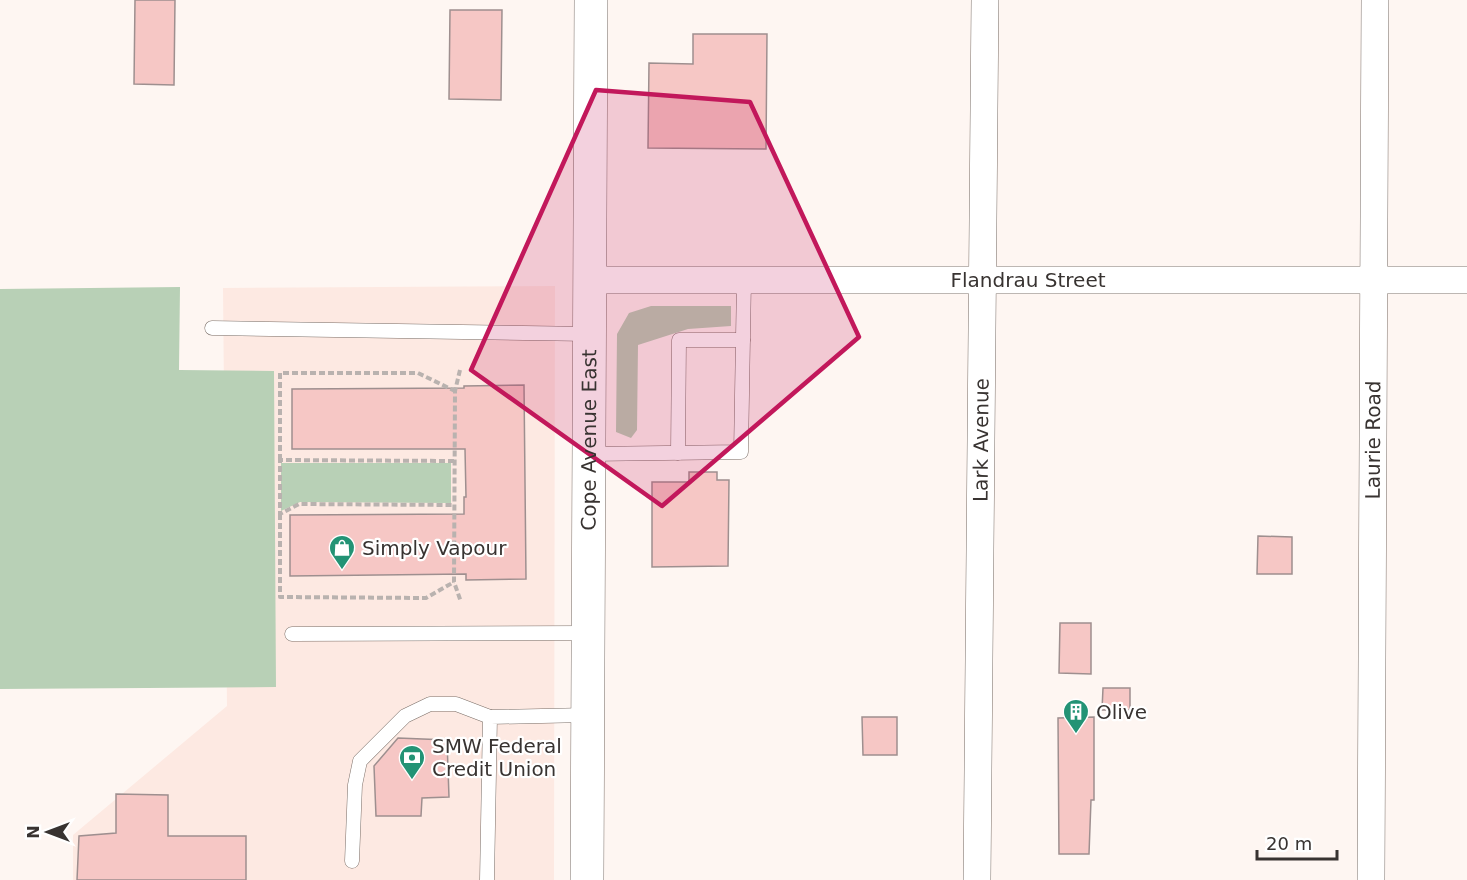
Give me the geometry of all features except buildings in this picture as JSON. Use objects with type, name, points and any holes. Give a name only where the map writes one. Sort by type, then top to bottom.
[{"type":"street","name":"Cope Avenue East","points":[[587,880],[591,0]]},
{"type":"street","name":"Lark Avenue","points":[[977,880],[985,0]]},
{"type":"street","name":"Laurie Road","points":[[1371,880],[1375,0]]},
{"type":"street","name":"Flandrau Street","points":[[590,280],[1467,280]]},
{"type":"lane","points":[[589,454],[741,452],[744,280]]},
{"type":"lane","points":[[212,328],[589,334]]},
{"type":"lane","points":[[678,453],[679,340],[743,340]]},
{"type":"lane","points":[[292,634],[588,633]]},
{"type":"lane","points":[[352,861],[355,785],[360,761],[405,716],[430,704],[456,704],[490,717],[587,715]]},
{"type":"lane","points":[[487,880],[490,717]]},
{"type":"path","points":[[460,370],[455,391],[454,582],[461,602]]},
{"type":"path","points":[[454,582],[426,598],[280,597],[280,373],[418,373],[455,391]]},
{"type":"path","points":[[280,460],[454,461]]},
{"type":"path","points":[[280,514],[299,504],[454,505]]},
{"type":"highlighted area","points":[[596,90],[750,102],[859,337],[662,506],[471,370]]},
{"type":"shaded area","points":[[555,286],[554,880],[73,880],[73,835],[227,706],[223,288]]},
{"type":"green space","points":[[180,287],[179,370],[274,371],[276,687],[0,689],[0,289]]},
{"type":"green space","points":[[651,306],[731,306],[731,326],[688,329],[638,345],[637,430],[631,438],[616,432],[617,334],[629,313]]},
{"type":"green space","points":[[281,463],[451,463],[451,503],[300,502],[281,511]]},
{"type":"place","name":"Simply Vapour","points":[[342,571]]},
{"type":"place","name":"Olive","points":[[1076,735]]},
{"type":"place","name":"SMW Federal Credit Union","points":[[412,781]]}]
